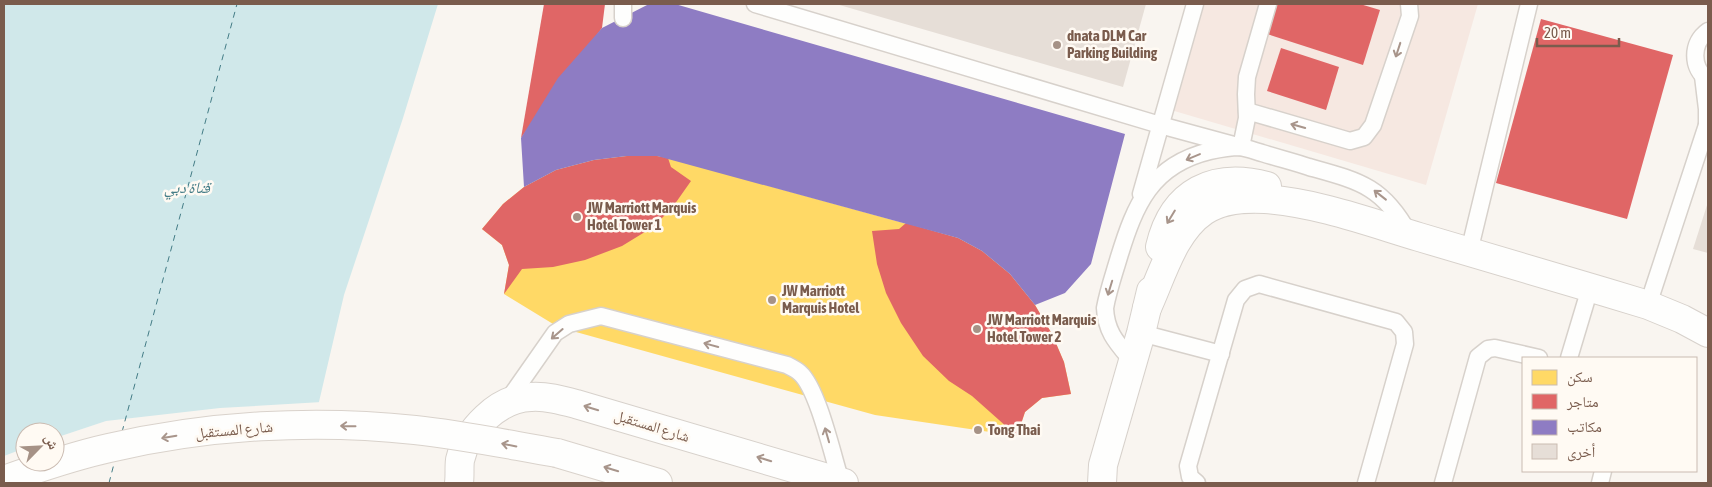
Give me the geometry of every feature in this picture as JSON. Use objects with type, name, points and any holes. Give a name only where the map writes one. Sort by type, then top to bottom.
[{"type":"street","points":[[1098,477],[1144,321],[1178,239],[1186,227],[1204,211],[1227,201],[1250,198],[1267,199],[1324,209],[1648,305],[1682,319],[1708,333]]},
{"type":"street","name":"شارع المستقبل","points":[[459,483],[460,461],[466,443],[477,427],[490,414],[506,404],[529,397],[552,398],[842,483]]},
{"type":"street","name":"شارع المستقبل","points":[[4,480],[48,465],[109,448],[172,436],[235,428],[299,425],[414,430],[464,436],[558,453],[658,483]]},
{"type":"lane","points":[[755,4],[1160,125],[1352,179],[1370,188],[1386,200],[1399,216],[1409,234]]},
{"type":"lane","points":[[1133,362],[1108,330],[1105,308],[1128,228],[1138,204],[1195,4]]},
{"type":"lane","points":[[1240,147],[1247,111],[1247,77],[1268,4]]},
{"type":"lane","points":[[1247,111],[1350,141],[1364,137],[1373,125],[1410,16],[1409,4]]},
{"type":"lane","points":[[1470,252],[1529,4]]},
{"type":"lane","points":[[1648,305],[1708,124],[1706,78],[1697,68],[1695,49],[1699,40],[1708,31]]},
{"type":"lane","points":[[1138,204],[1153,183],[1173,167],[1195,155],[1220,149],[1240,147]]},
{"type":"lane","points":[[1197,483],[1190,477],[1188,466],[1236,300],[1245,289],[1259,284],[1396,322],[1401,326],[1404,332],[1405,344],[1366,483]]},
{"type":"lane","points":[[1569,357],[1590,288]]},
{"type":"lane","points":[[506,404],[555,333],[569,324],[601,316],[787,365],[800,373],[809,385],[821,415],[842,483]]},
{"type":"lane","points":[[1144,321],[1221,354]]},
{"type":"lane","points":[[1443,483],[1478,358],[1488,349],[1495,348],[1534,357]]},
{"type":"shaded area","points":[[1198,4],[1478,4],[1426,185],[1171,110]]},
{"type":"water","name":"قناة دبي","points":[[4,4],[438,4],[403,118],[344,295],[300,483],[4,483]]},
{"type":"pier","points":[[322,402],[303,483],[4,483],[4,456],[15,452],[15,472],[65,472],[65,435],[106,421],[220,408]]},
{"type":"building: سكن","name":"JW Marriott Marquis Hotel","points":[[627,156],[668,158],[958,238],[982,251],[1010,274],[1035,305],[1052,334],[1064,362],[1071,394],[1042,398],[1025,412],[1017,436],[875,415],[558,327],[504,294],[509,265],[502,245],[482,229],[503,204],[524,187],[556,170],[594,160]]},
{"type":"building: متاجر","points":[[544,4],[605,4],[602,28],[521,138]]},
{"type":"building: متاجر","points":[[1277,4],[1360,4],[1380,10],[1363,65],[1267,34]]},
{"type":"building: متاجر","points":[[1541,19],[1673,55],[1627,219],[1496,183]]},
{"type":"building: متاجر","points":[[1281,48],[1339,67],[1326,110],[1267,91]]},
{"type":"building: متاجر","name":"JW Marriott Marquis Hotel Tower 1","points":[[627,156],[668,158],[671,167],[691,181],[672,208],[653,227],[622,246],[585,260],[553,267],[522,269],[504,294],[509,265],[502,245],[482,229],[503,204],[524,187],[556,170],[594,160]]},
{"type":"building: متاجر","name":"JW Marriott Marquis Hotel Tower 2","points":[[906,223],[958,238],[982,251],[1010,274],[1035,305],[1052,334],[1064,362],[1071,394],[1042,398],[1025,412],[1017,436],[972,396],[949,381],[923,356],[901,323],[886,293],[877,264],[872,231],[899,229]]},
{"type":"building: مكاتب","points":[[649,4],[675,4],[1125,134],[1091,264],[1065,293],[1035,305],[1010,274],[982,251],[958,238],[657,156],[627,156],[594,160],[556,170],[524,187],[521,138],[558,78],[602,28]]},
{"type":"building: أخرى","name":"dnata DLM Car Parking Building","points":[[836,4],[1146,4],[1123,87]]},
{"type":"building: أخرى","points":[[1708,202],[1708,253],[1693,249]]},
{"type":"ferry route","points":[[122,432],[237,4]]},
{"type":"ferry route","points":[[109,483],[115,460]]},
{"type":"place","name":"dnata DLM Car Parking Building","points":[[1057,45]]},
{"type":"place","name":"JW Marriott Marquis Hotel Tower 1","points":[[577,217]]},
{"type":"place","name":"JW Marriott Marquis Hotel","points":[[772,300]]},
{"type":"place","name":"JW Marriott Marquis Hotel Tower 2","points":[[977,329]]},
{"type":"place","name":"Tong Thai","points":[[978,430]]}]
